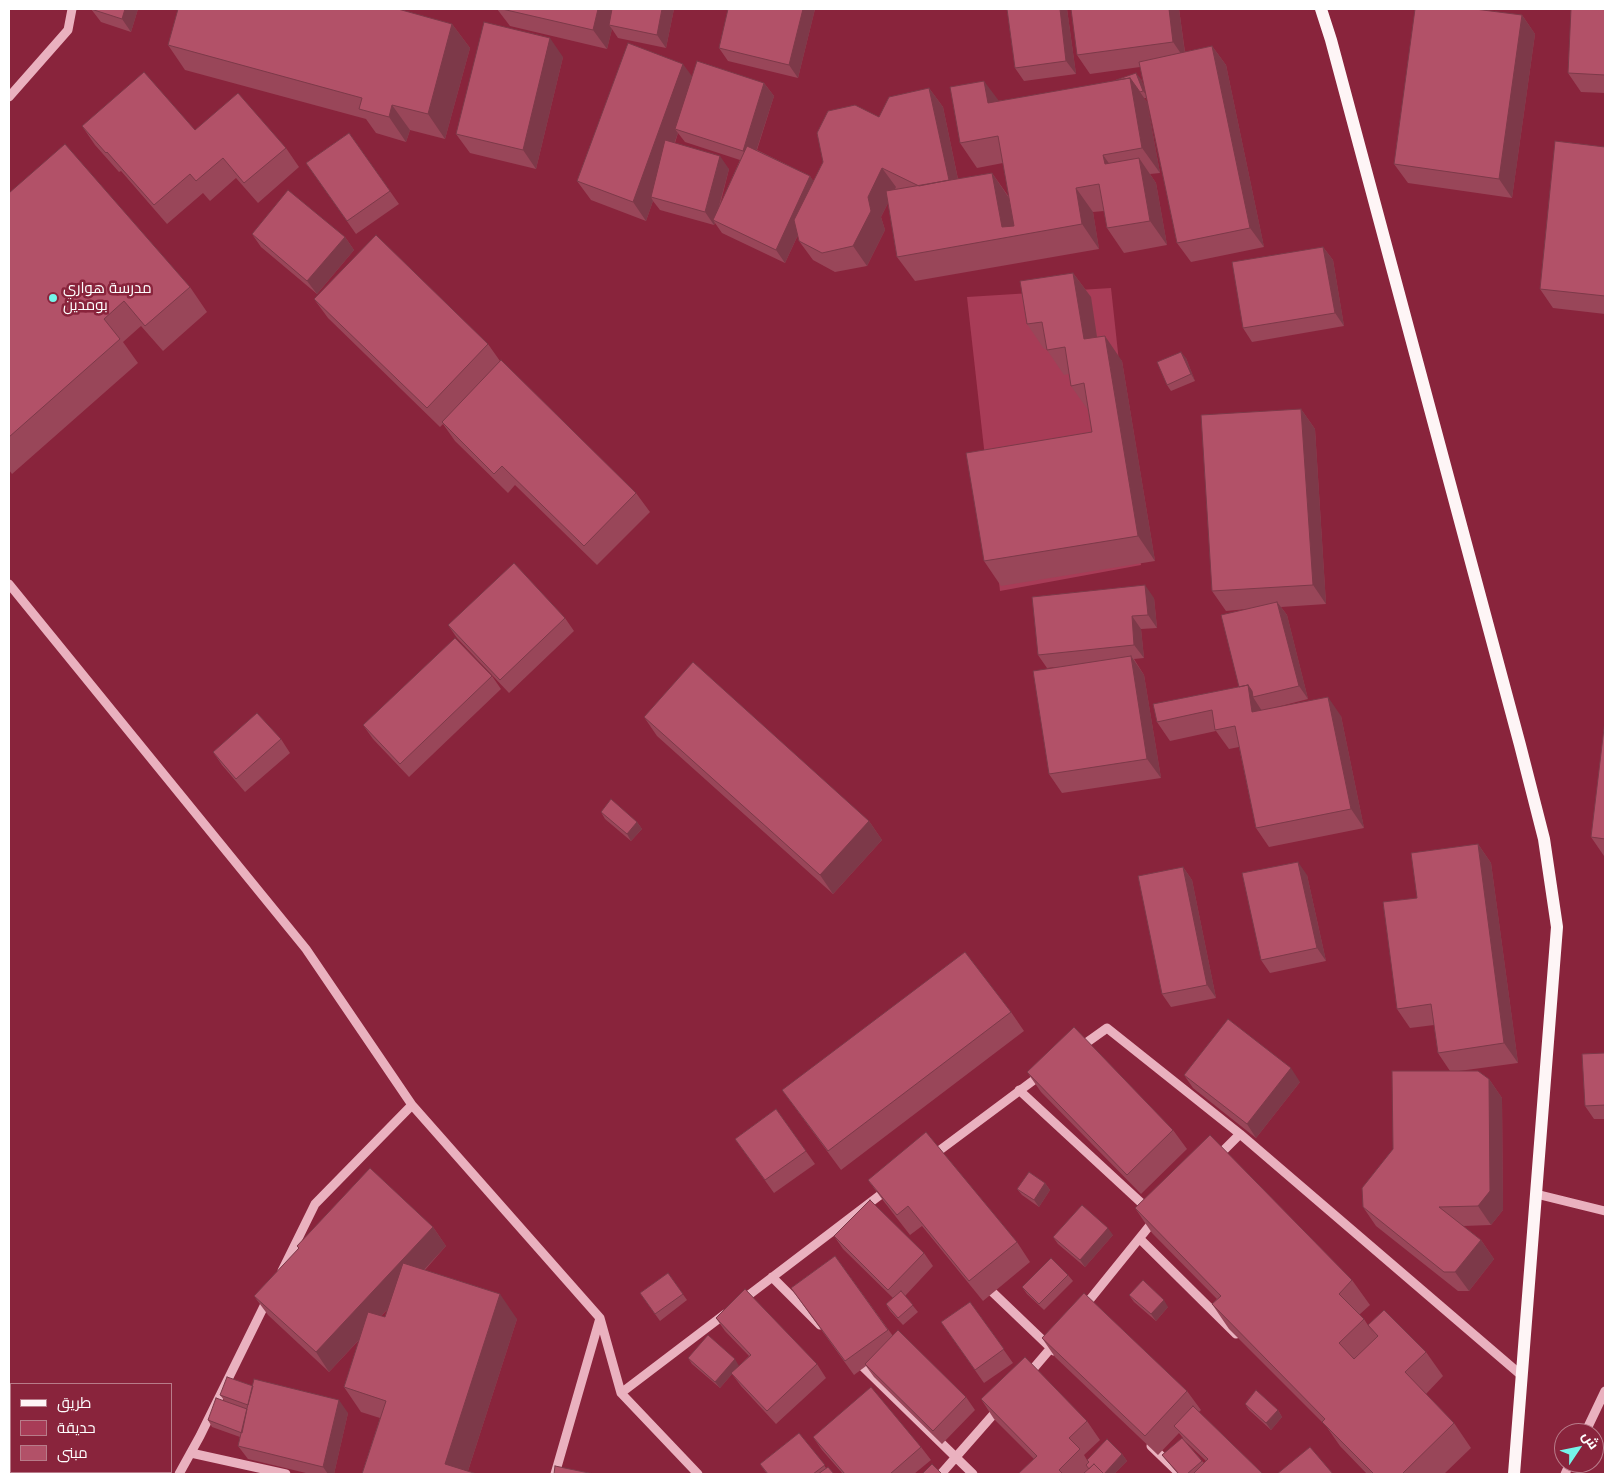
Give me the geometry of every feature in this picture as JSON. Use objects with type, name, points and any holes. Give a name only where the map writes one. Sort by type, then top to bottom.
[{"type":"main road","points":[[1321,9],[1505,687],[1544,839],[1556,927],[1514,1474]]},
{"type":"street","points":[[9,97],[68,30],[72,9]]},
{"type":"street","points":[[9,584],[306,949],[412,1104],[600,1318],[621,1393],[698,1474]]},
{"type":"street","points":[[1075,1051],[1106,1028],[1240,1134],[1522,1375]]},
{"type":"street","points":[[926,1160],[1051,1068]]},
{"type":"street","points":[[1019,1090],[1156,1217]]},
{"type":"street","points":[[280,1276],[315,1204],[412,1104]]},
{"type":"street","points":[[1212,1162],[1240,1134]]},
{"type":"street","points":[[621,1393],[891,1187],[894,1196]]},
{"type":"street","points":[[1536,1194],[1605,1210]]},
{"type":"street","points":[[1080,1312],[1140,1240],[1156,1217],[1164,1210]]},
{"type":"street","points":[[1140,1240],[1244,1343]]},
{"type":"street","points":[[772,1278],[829,1333]]},
{"type":"street","points":[[980,1279],[1054,1352]]},
{"type":"street","points":[[179,1474],[271,1294]]},
{"type":"street","points":[[555,1474],[600,1318]]},
{"type":"street","points":[[1019,1385],[1054,1352],[1062,1334]]},
{"type":"street","points":[[850,1354],[973,1474]]},
{"type":"street","points":[[1590,1423],[1605,1391]]},
{"type":"street","points":[[941,1474],[1007,1400]]},
{"type":"street","points":[[1146,1441],[1180,1474]]},
{"type":"street","points":[[191,1453],[286,1474]]},
{"type":"green space","points":[[1111,288],[1141,565],[1000,591],[967,297]]},
{"type":"building","points":[[91,9],[125,9],[122,19]]},
{"type":"building","points":[[178,9],[398,9],[452,24],[428,114],[392,105],[389,117],[359,109],[362,98],[168,45]]},
{"type":"building","points":[[502,9],[598,9],[593,30]]},
{"type":"building","points":[[612,9],[662,9],[657,35],[609,25]]},
{"type":"building","points":[[728,9],[803,9],[789,65],[719,48]]},
{"type":"building","points":[[1007,9],[1060,9],[1066,61],[1015,68]]},
{"type":"building","points":[[1071,9],[1169,9],[1173,42],[1077,55]]},
{"type":"building","points":[[1415,9],[1475,9],[1522,15],[1499,179],[1394,164]]},
{"type":"building","points":[[1571,9],[1605,9],[1605,75],[1568,73]]},
{"type":"building","points":[[484,22],[550,38],[523,150],[456,134]]},
{"type":"building","points":[[628,43],[683,64],[633,202],[577,181]]},
{"type":"building","points":[[1212,46],[1250,228],[1177,243],[1139,62]]},
{"type":"building","points":[[697,61],[764,83],[743,151],[675,129]]},
{"type":"building","points":[[144,72],[195,130],[238,93],[286,148],[244,183],[223,158],[196,181],[190,174],[154,205],[82,126]]},
{"type":"building","points":[[1136,73],[1143,91],[1140,92],[1130,78],[1116,80]]},
{"type":"building","points":[[1130,78],[1142,148],[1103,155],[1105,164],[1139,158],[1150,221],[1107,228],[1099,184],[1076,188],[1082,224],[897,257],[886,191],[992,173],[1002,227],[1014,226],[998,136],[960,143],[950,87],[984,81],[988,103]]},
{"type":"building","points":[[929,88],[949,180],[919,186],[882,168],[868,197],[871,211],[853,246],[822,253],[799,241],[794,220],[823,162],[817,133],[828,111],[855,105],[879,117],[889,97]]},
{"type":"building","points":[[349,133],[390,191],[347,221],[306,163]]},
{"type":"building","points":[[665,140],[720,156],[705,212],[651,197]]},
{"type":"building","points":[[1555,141],[1605,147],[1605,296],[1540,289]]},
{"type":"building","points":[[65,144],[190,287],[145,326],[124,301],[104,319],[120,339],[9,437],[9,193]]},
{"type":"building","points":[[747,146],[810,176],[776,250],[713,220]]},
{"type":"building","points":[[288,190],[345,237],[307,281],[252,234]]},
{"type":"building","points":[[376,235],[488,344],[427,408],[314,299]]},
{"type":"building","points":[[1323,247],[1335,313],[1243,328],[1232,262]]},
{"type":"building","points":[[1073,273],[1084,339],[1105,336],[1138,536],[984,561],[966,453],[1092,432],[1084,383],[1071,386],[1065,347],[1047,350],[1042,322],[1027,324],[1020,281]]},
{"type":"building","points":[[1181,352],[1191,374],[1167,385],[1157,362]]},
{"type":"building","points":[[501,360],[636,493],[584,546],[502,466],[494,474],[442,422]]},
{"type":"building","points":[[1301,409],[1313,585],[1212,591],[1201,415]]},
{"type":"building","points":[[514,563],[565,618],[500,680],[448,625]]},
{"type":"building","points":[[1145,585],[1148,615],[1132,616],[1134,645],[1038,655],[1032,597]]},
{"type":"building","points":[[1277,602],[1299,686],[1253,697],[1248,685],[1239,687],[1221,615]]},
{"type":"building","points":[[455,638],[492,676],[400,764],[363,725]]},
{"type":"building","points":[[1131,656],[1147,759],[1049,774],[1033,671]]},
{"type":"building","points":[[693,662],[869,821],[820,875],[644,717]]},
{"type":"building","points":[[1248,685],[1252,712],[1328,697],[1351,809],[1256,828],[1235,726],[1215,730],[1212,710],[1157,722],[1153,704]]},
{"type":"building","points":[[257,713],[281,739],[236,779],[213,752]]},
{"type":"building","points":[[1605,720],[1605,839],[1591,837]]},
{"type":"building","points":[[611,799],[637,822],[627,834],[601,812]]},
{"type":"building","points":[[1478,844],[1504,1043],[1438,1053],[1431,1004],[1397,1009],[1383,902],[1417,898],[1411,853]]},
{"type":"building","points":[[1298,862],[1317,948],[1261,960],[1242,873]]},
{"type":"building","points":[[1183,867],[1207,985],[1162,994],[1138,876]]},
{"type":"building","points":[[965,952],[1011,1012],[828,1151],[782,1090]]},
{"type":"building","points":[[1228,1019],[1291,1068],[1247,1124],[1184,1075]]},
{"type":"building","points":[[1074,1027],[1173,1130],[1127,1175],[1027,1072]]},
{"type":"building","points":[[1605,1053],[1605,1105],[1585,1106],[1582,1054]]},
{"type":"building","points":[[1392,1071],[1478,1071],[1489,1079],[1490,1191],[1478,1206],[1439,1207],[1481,1240],[1455,1272],[1444,1272],[1363,1207],[1362,1188],[1393,1149]]},
{"type":"building","points":[[776,1109],[806,1151],[765,1180],[735,1139]]},
{"type":"building","points":[[926,1132],[1017,1242],[969,1281],[908,1206],[897,1215],[868,1180]]},
{"type":"building","points":[[1210,1135],[1352,1280],[1339,1294],[1364,1319],[1339,1343],[1354,1359],[1378,1336],[1368,1325],[1384,1310],[1426,1352],[1405,1372],[1454,1423],[1402,1474],[1374,1474],[1322,1422],[1325,1419],[1212,1304],[1221,1296],[1135,1208]]},
{"type":"building","points":[[370,1168],[433,1227],[316,1352],[254,1296],[299,1248],[297,1246]]},
{"type":"building","points":[[1029,1172],[1045,1183],[1034,1200],[1017,1189]]},
{"type":"building","points":[[870,1200],[924,1253],[888,1290],[834,1236]]},
{"type":"building","points":[[1082,1205],[1108,1228],[1080,1260],[1053,1237]]},
{"type":"building","points":[[835,1256],[888,1330],[845,1361],[791,1288]]},
{"type":"building","points":[[1051,1258],[1068,1275],[1039,1304],[1022,1287]]},
{"type":"building","points":[[403,1263],[500,1294],[445,1464],[477,1474],[362,1474],[386,1401],[344,1387],[368,1312],[385,1317]]},
{"type":"building","points":[[668,1273],[683,1294],[655,1314],[640,1293]]},
{"type":"building","points":[[1143,1280],[1164,1300],[1151,1314],[1129,1295]]},
{"type":"building","points":[[745,1289],[817,1364],[767,1411],[731,1373],[751,1355],[716,1318]]},
{"type":"building","points":[[901,1291],[913,1305],[898,1318],[886,1304]]},
{"type":"building","points":[[1084,1293],[1187,1391],[1145,1436],[1042,1338]]},
{"type":"building","points":[[970,1302],[1004,1349],[975,1370],[941,1322]]},
{"type":"building","points":[[898,1330],[966,1397],[933,1431],[865,1364]]},
{"type":"building","points":[[708,1335],[735,1359],[715,1382],[688,1358]]},
{"type":"building","points":[[1025,1357],[1087,1421],[1069,1438],[1080,1449],[1059,1470],[1063,1474],[1018,1474],[1037,1456],[981,1399]]},
{"type":"building","points":[[227,1377],[253,1386],[248,1405],[220,1395]]},
{"type":"building","points":[[254,1379],[339,1400],[323,1467],[238,1446]]},
{"type":"building","points":[[871,1387],[921,1447],[890,1474],[845,1474],[813,1437]]},
{"type":"building","points":[[1256,1390],[1278,1410],[1266,1423],[1245,1404]]},
{"type":"building","points":[[216,1398],[247,1409],[242,1433],[208,1420]]},
{"type":"building","points":[[1193,1406],[1263,1474],[1193,1474],[1208,1459],[1174,1426]]},
{"type":"building","points":[[799,1433],[825,1465],[813,1474],[768,1474],[760,1464]]},
{"type":"building","points":[[1182,1438],[1202,1461],[1187,1474],[1179,1474],[1162,1455]]},
{"type":"building","points":[[1107,1439],[1122,1454],[1104,1474],[1094,1464],[1089,1469],[1086,1465],[1089,1462],[1087,1460]]},
{"type":"building","points":[[1310,1447],[1333,1474],[1277,1474]]},
{"type":"building","points":[[9,1450],[10,1473],[27,1473],[9,1474]]},
{"type":"building","points":[[932,1464],[942,1474],[922,1474]]},
{"type":"building","points":[[1094,1464],[1104,1474],[1083,1474]]},
{"type":"building","points":[[555,1466],[594,1474],[554,1474]]},
{"type":"building","points":[[828,1467],[834,1474],[818,1474]]},
{"type":"place","name":"مدرسة هواري بومدين","points":[[53,298]]}]
